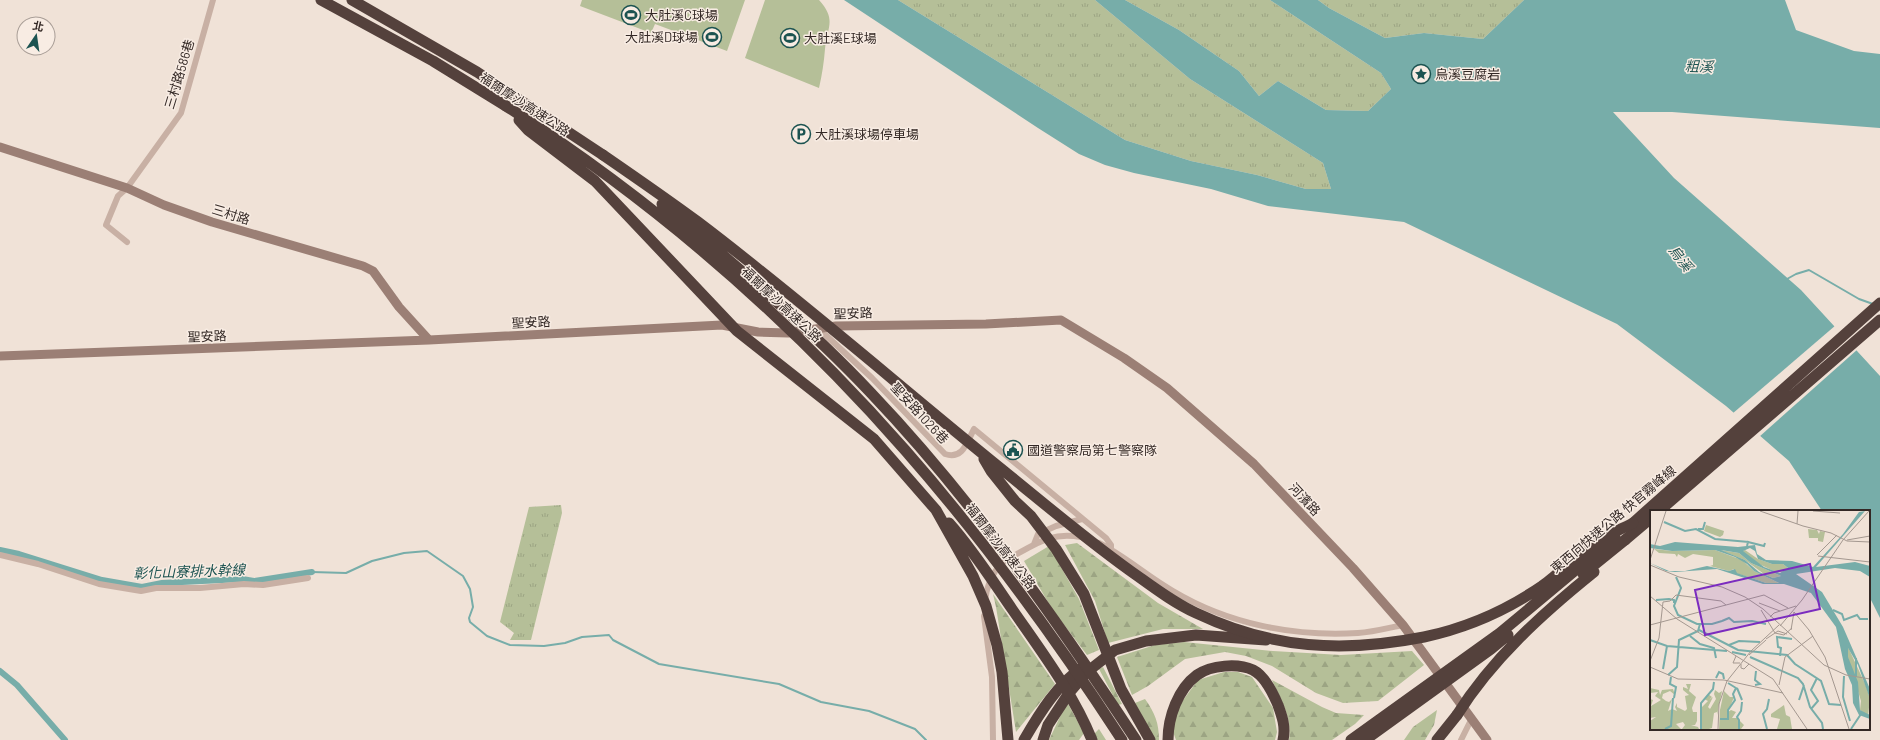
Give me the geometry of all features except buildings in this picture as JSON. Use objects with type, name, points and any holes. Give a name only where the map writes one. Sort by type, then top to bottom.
[{"type":"highway","name":"福爾摩沙高速公路","points":[[321,0],[433,61],[537,126],[624,188],[742,285],[836,375],[905,450],[993,557],[1122,740]]},
{"type":"highway","name":"福爾摩沙高速公路","points":[[352,0],[477,72],[603,155],[754,281],[796,319],[877,399],[946,477],[994,537],[1041,601],[1136,740]]},
{"type":"highway","points":[[506,106],[528,130],[595,181],[737,331],[874,439],[961,537],[1041,652],[1082,717],[1092,740]]},
{"type":"highway","points":[[603,155],[705,227],[1093,543],[1165,595],[1197,614],[1268,640]]},
{"type":"highway","name":"東西向快速公路 快官霧峰線","points":[[1351,740],[1500,633],[1633,523],[1880,303]]},
{"type":"highway","name":"東西向快速公路 快官霧峰線","points":[[1660,510],[1880,320]]},
{"type":"highway","points":[[980,451],[992,471],[1015,501],[1031,516],[1056,549],[1084,594],[1121,689],[1150,740]]},
{"type":"highway","points":[[936,510],[973,576],[986,606],[997,645],[1002,672],[1008,740]]},
{"type":"highway","name":"東西向快速公路 快官霧峰線","points":[[1365,740],[1491,649],[1650,519]]},
{"type":"highway","points":[[1024,740],[1042,712],[1063,684],[1081,668],[1115,650],[1146,641],[1168,637],[1196,635],[1344,647],[1424,637],[1476,621],[1505,608],[1542,585],[1594,543],[1633,523]]},
{"type":"highway","points":[[1443,740],[1457,715],[1480,680],[1495,663],[1558,603],[1611,559],[1625,540]]},
{"type":"highway","points":[[1043,740],[1048,725],[1069,693],[1087,672],[1115,650]]},
{"type":"highway","points":[[1168,740],[1170,718],[1176,702],[1197,675],[1210,669],[1234,666],[1253,670],[1262,678],[1276,702],[1283,719],[1284,737]]},
{"type":"highway","points":[[1437,740],[1457,715]]},
{"type":"street","name":"三村路586巷","points":[[126,242],[106,224],[118,196],[127,188],[181,113],[213,0]]},
{"type":"street","name":"三村路","points":[[0,147],[127,188],[164,205],[212,222],[364,266],[373,271],[399,307],[429,340]]},
{"type":"street","name":"聖安路","points":[[0,356],[429,340],[722,325],[770,333],[788,333],[843,326],[986,324],[1061,320]]},
{"type":"street","name":"河濱路","points":[[1061,320],[1124,358],[1166,388],[1254,464],[1353,568],[1403,625],[1487,740]]},
{"type":"street","name":"聖安路1026巷","points":[[818,328],[872,378],[945,454],[951,456],[963,451],[974,429],[1106,538],[1111,545],[1111,548]]},
{"type":"street","points":[[1034,544],[1038,534],[1056,526],[1082,518]]},
{"type":"street","points":[[993,740],[992,676],[984,615],[986,595],[994,574],[1001,563],[1034,544],[1054,536],[1068,534],[1090,538],[1111,548],[1173,592],[1214,612],[1239,621],[1268,627],[1321,633],[1359,633],[1403,625]]},
{"type":"street","points":[[0,555],[38,564],[98,584],[141,591],[156,588],[200,588],[244,584],[263,585],[308,578]]},
{"type":"street","points":[[1461,740],[1472,718]]},
{"type":"green space","name":"大肚溪D球場","points":[[582,0],[745,0],[727,51],[655,24],[651,33],[580,6]]},
{"type":"green space","name":"大肚溪E球場","points":[[765,0],[819,0],[825,7],[830,24],[819,88],[745,58]]},
{"type":"green space","points":[[898,0],[1095,0],[1190,79],[1323,163],[1331,189],[1306,189],[1257,175],[1191,161],[1125,140]]},
{"type":"green space","points":[[1125,0],[1270,0],[1381,73],[1391,89],[1368,111],[1326,110],[1278,81],[1259,96],[1239,71],[1179,30]]},
{"type":"green space","points":[[1318,0],[1524,0],[1483,39],[1424,33],[1385,38],[1329,8]]},
{"type":"green space","points":[[561,505],[562,513],[531,640],[510,640],[514,633],[500,622],[529,507]]},
{"type":"green space","points":[[1077,543],[1158,603],[1203,629],[1163,629],[1108,643],[1095,601],[1065,545]]},
{"type":"green space","points":[[1049,546],[1079,599],[1099,650],[1087,655],[1052,609],[1024,561]]},
{"type":"green space","points":[[993,594],[1055,684],[1016,732],[996,607]]},
{"type":"green space","points":[[1184,642],[1273,651],[1341,655],[1412,651],[1424,665],[1378,701],[1343,703],[1316,693],[1272,666],[1246,656],[1225,652],[1185,659],[1148,686],[1132,695],[1117,657],[1155,645]]},
{"type":"green space","points":[[1103,667],[1122,704],[1118,705],[1099,669]]},
{"type":"green space","points":[[1224,672],[1238,672],[1252,677],[1273,708],[1277,732],[1275,740],[1176,740],[1172,729],[1178,707],[1198,680]]},
{"type":"green space","points":[[1272,680],[1336,713],[1364,715],[1355,724],[1332,740],[1289,740],[1289,724],[1282,701]]},
{"type":"green space","points":[[1145,699],[1156,718],[1159,740],[1155,740],[1135,703]]},
{"type":"green space","points":[[1067,702],[1084,733],[1079,740],[1049,740]]},
{"type":"green space","points":[[1437,710],[1434,725],[1425,740],[1404,740],[1413,727]]},
{"type":"green space","points":[[1099,729],[1106,740],[1097,740],[1094,734]]},
{"type":"water","points":[[844,0],[898,0],[1125,140],[1191,161],[1257,175],[1306,189],[1331,189],[1323,163],[1190,79],[1095,0],[1125,0],[1179,30],[1239,71],[1259,96],[1278,81],[1326,110],[1368,111],[1391,89],[1381,73],[1270,0],[1318,0],[1329,8],[1385,38],[1424,33],[1483,39],[1524,0],[1785,0],[1796,30],[1854,51],[1880,54],[1880,128],[1672,112],[1613,112],[1674,178],[1801,290],[1880,376],[1880,618],[1870,598],[1870,510],[1821,510],[1789,461],[1726,406],[1617,324],[1404,222],[1268,206],[1211,189],[1134,173],[1105,165],[1079,154]]},
{"type":"pier","points":[[1836,325],[1858,349],[1759,437],[1732,414]]},
{"type":"waterway","points":[[1787,279],[1796,274],[1809,270],[1859,299],[1873,304]]},
{"type":"waterway","name":"彰化山寮排水幹線","points":[[0,550],[19,554],[102,580],[142,587],[162,583],[242,579],[254,581],[312,572]]},
{"type":"waterway","points":[[312,572],[346,573],[372,561],[404,553],[427,551],[463,576],[470,589],[473,607],[469,618],[470,622],[487,636],[510,645],[544,646],[565,643],[582,637],[609,635],[613,640],[659,664],[779,684],[821,702],[869,711],[915,729],[926,740]]},
{"type":"waterway","points":[[0,671],[17,685],[65,740]]},
{"type":"place","name":"大肚溪C球場","points":[[631,15]]},
{"type":"place","name":"大肚溪D球場","points":[[712,37]]},
{"type":"place","name":"大肚溪E球場","points":[[790,38]]},
{"type":"place","name":"烏溪豆腐岩","points":[[1421,74]]},
{"type":"place","name":"大肚溪球場停車場","points":[[801,134]]},
{"type":"place","name":"國道警察局第七警察隊","points":[[1013,450]]},
{"type":"water label","name":"粗溪","points":[[1699,66]]},
{"type":"water label","name":"烏溪","points":[[1681,258]]}]
